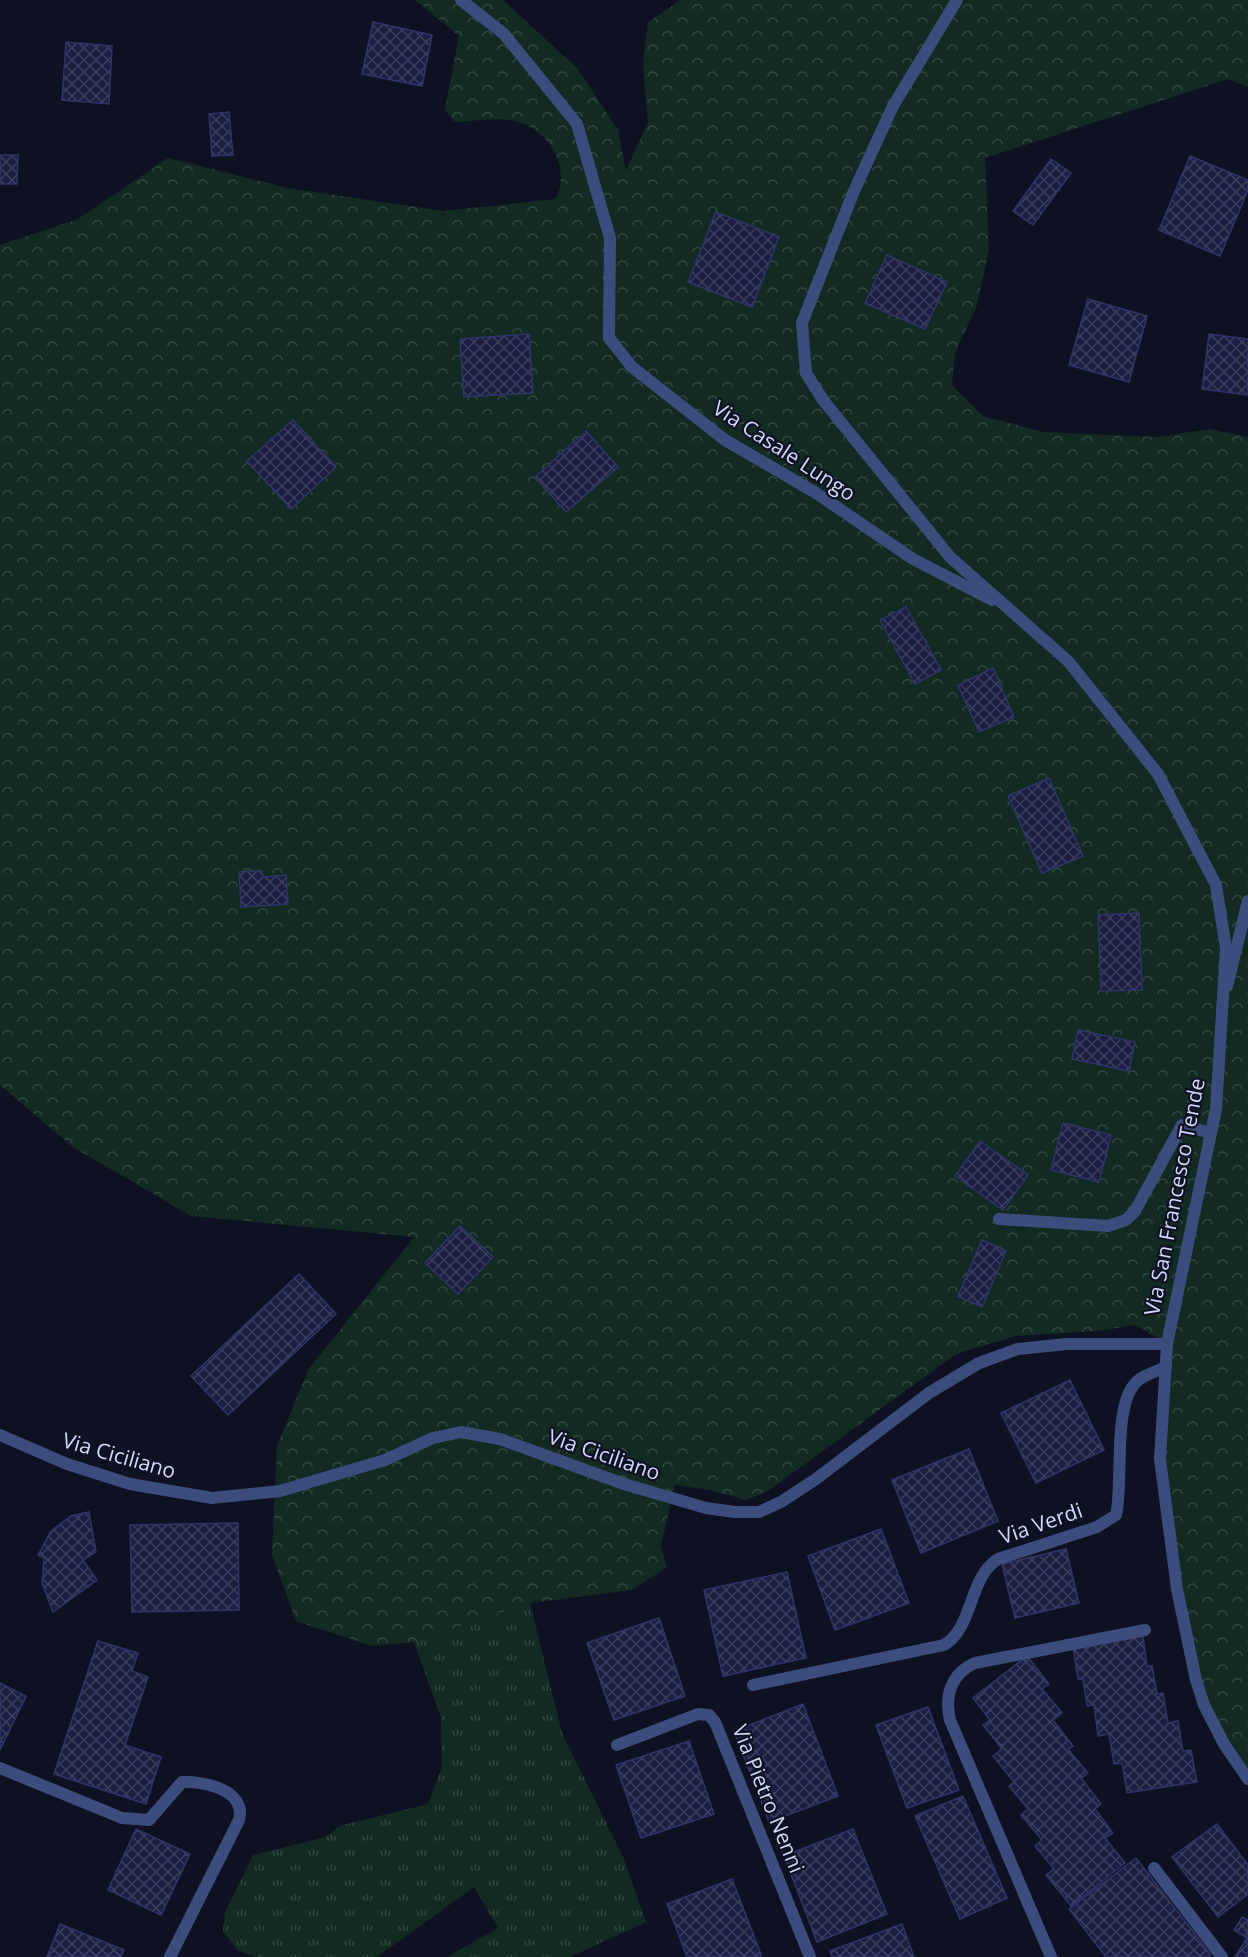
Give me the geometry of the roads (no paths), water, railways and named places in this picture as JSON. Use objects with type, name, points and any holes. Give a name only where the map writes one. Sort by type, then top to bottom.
[{"type":"street","name":"Via Casale Lungo","points":[[461,0],[504,34],[577,124],[610,238],[609,338],[632,367],[725,440],[816,494],[913,559],[1010,609]]},
{"type":"street","name":"Via San Francesco Tende","points":[[957,0],[893,106],[854,191],[802,322],[806,373],[823,400],[950,557],[1068,661],[1158,774],[1216,885],[1226,948],[1216,1109],[1167,1344],[1160,1459],[1177,1589],[1204,1705],[1224,1744],[1248,1779]]},
{"type":"street","points":[[1222,1005],[1248,901]]},
{"type":"street","points":[[999,1219],[1108,1226],[1126,1220],[1135,1211],[1182,1125],[1211,1132]]},
{"type":"street","name":"Via Ciciliano","points":[[0,1435],[67,1464],[130,1484],[212,1498],[280,1491],[385,1460],[433,1438],[461,1432],[500,1440],[624,1484],[706,1508],[735,1512],[759,1512],[781,1502],[816,1479],[929,1393],[979,1363],[1018,1349],[1067,1344],[1167,1344]]},
{"type":"street","name":"Via Verdi","points":[[753,1685],[944,1645],[952,1640],[960,1628],[987,1566],[998,1559],[1097,1527],[1116,1515],[1121,1480],[1120,1452],[1123,1415],[1130,1390],[1139,1379],[1166,1367]]},
{"type":"street","points":[[1051,1957],[950,1720],[949,1692],[962,1669],[975,1663],[1145,1630]]},
{"type":"street","name":"Via Pietro Nenni","points":[[617,1745],[698,1714],[709,1715],[716,1722],[810,1957]]},
{"type":"street","points":[[0,1768],[122,1818],[136,1820],[149,1820],[182,1782],[216,1786],[238,1801],[241,1813],[239,1820],[170,1957]]},
{"type":"street","points":[[1154,1868],[1222,1957]]}]
